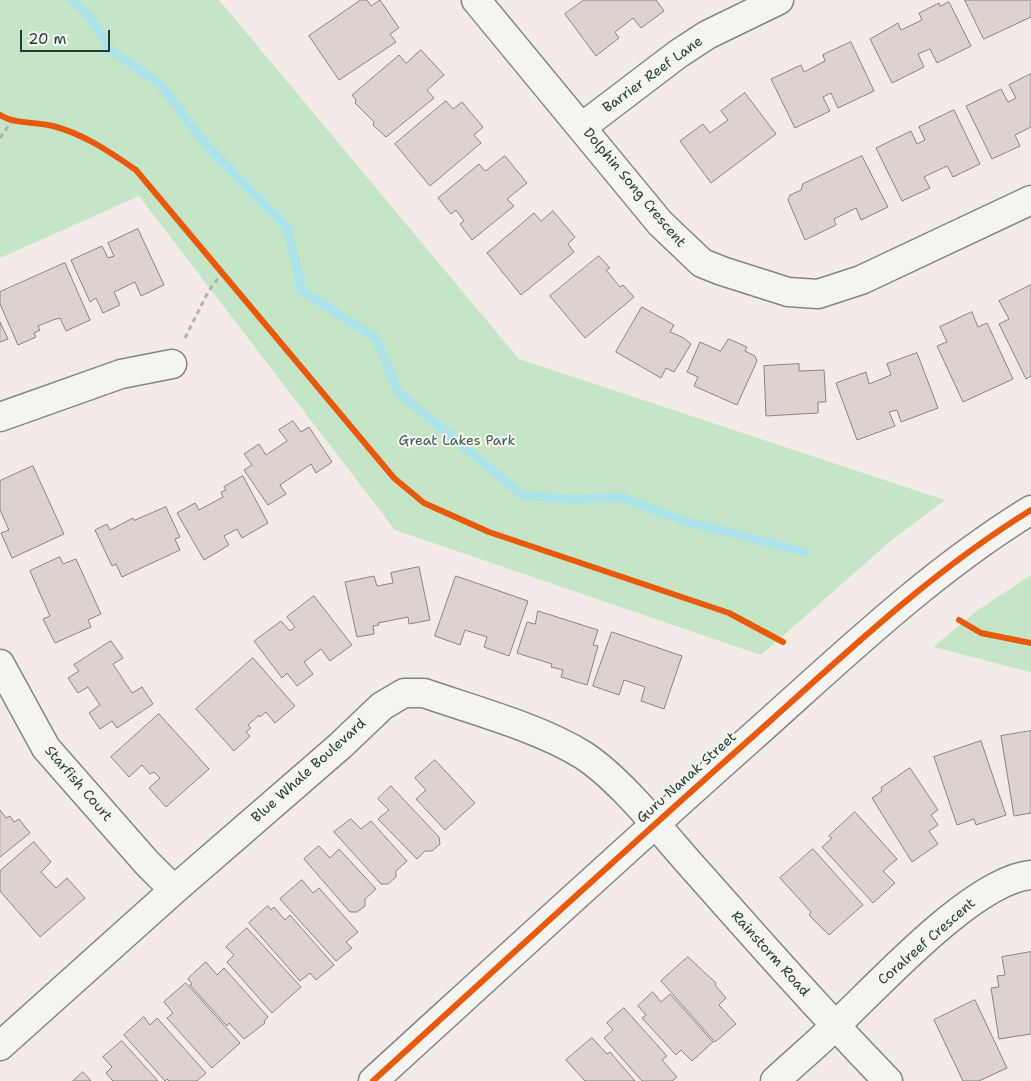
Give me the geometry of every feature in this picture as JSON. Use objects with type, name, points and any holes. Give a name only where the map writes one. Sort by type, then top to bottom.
[{"type":"street","name":"Dolphin Song Crescent","points":[[476,0],[660,223],[702,264],[788,292],[818,294],[840,288],[1031,200]]},
{"type":"street","name":"Barrier Reef Lane","points":[[582,127],[678,54],[707,35],[779,0]]},
{"type":"street","points":[[0,417],[121,374],[172,364]]},
{"type":"street","name":"Guru Nanak Street","points":[[373,1081],[654,824],[913,593],[971,550],[1031,510]]},
{"type":"street","name":"Starfish Court","points":[[0,664],[46,748],[147,863],[174,890]]},
{"type":"street","name":"Blue Whale Boulevard","points":[[0,1046],[174,890],[340,746],[382,706],[404,693],[424,693],[560,742],[584,756],[607,775],[654,824]]},
{"type":"street","name":"Rainstorm Road","points":[[654,824],[834,1027],[888,1081]]},
{"type":"street","name":"Coralreef Crescent","points":[[775,1081],[834,1027],[890,970],[981,895],[1022,876],[1031,875]]},
{"type":"path","points":[[0,138],[12,121]]},
{"type":"path","points":[[172,364],[208,292],[221,274]]},
{"type":"green space","name":"Great Lakes Park","points":[[0,0],[219,0],[519,359],[945,500],[893,539],[761,655],[395,530],[139,196],[0,258]]},
{"type":"green space","points":[[1031,575],[1031,672],[933,647],[978,610]]},
{"type":"building","points":[[361,0],[367,0],[371,6],[380,0],[399,28],[390,34],[396,42],[339,80],[309,36]]},
{"type":"building","points":[[584,0],[656,0],[664,11],[641,28],[633,18],[615,32],[619,38],[596,56],[565,14]]},
{"type":"building","points":[[965,0],[1031,0],[1031,17],[984,39]]},
{"type":"building","points":[[949,2],[971,46],[937,63],[930,49],[918,54],[924,67],[892,83],[870,39],[898,23],[901,30],[922,20],[919,13],[939,3],[940,6]]},
{"type":"building","points":[[851,42],[874,91],[838,108],[831,93],[823,97],[830,111],[795,128],[771,79],[801,65],[804,72],[825,61],[823,55]]},
{"type":"building","points":[[421,50],[444,75],[427,90],[434,98],[386,137],[373,125],[374,122],[355,103],[356,100],[352,95],[399,55],[406,63]]},
{"type":"building","points":[[1031,74],[1031,127],[1015,135],[1020,146],[992,159],[966,106],[1001,89],[1008,102],[1016,98],[1009,85]]},
{"type":"building","points":[[745,93],[776,134],[711,183],[680,141],[703,124],[710,133],[728,120],[721,111]]},
{"type":"building","points":[[446,101],[453,109],[462,102],[483,127],[474,135],[481,143],[430,186],[395,144]]},
{"type":"building","points":[[954,110],[980,164],[953,177],[947,166],[924,177],[930,188],[902,201],[876,148],[911,131],[917,144],[925,140],[919,127]]},
{"type":"building","points":[[505,156],[527,183],[507,199],[514,206],[472,240],[460,224],[464,221],[456,210],[451,214],[438,198],[479,164],[485,171]]},
{"type":"building","points":[[862,156],[888,207],[861,220],[856,208],[834,219],[836,225],[805,240],[788,200],[790,195],[801,190],[803,184]]},
{"type":"building","points":[[553,211],[575,237],[568,244],[574,252],[521,295],[487,253],[534,213],[541,221]]},
{"type":"building","points":[[138,229],[164,285],[141,296],[135,282],[114,292],[120,305],[103,313],[96,298],[90,302],[71,260],[102,246],[108,258],[114,256],[108,243]]},
{"type":"building","points":[[599,256],[610,268],[606,270],[620,287],[623,285],[634,297],[585,338],[550,296]]},
{"type":"building","points":[[65,263],[90,320],[66,331],[60,318],[53,320],[38,326],[40,330],[34,333],[36,337],[18,345],[0,304],[0,292]]},
{"type":"building","points":[[1031,285],[1031,376],[1026,379],[999,324],[1009,319],[999,301]]},
{"type":"building","points":[[642,307],[674,325],[670,332],[684,338],[691,344],[674,372],[666,368],[661,378],[616,352]]},
{"type":"building","points":[[972,312],[978,327],[987,323],[1013,379],[963,402],[937,346],[947,342],[940,327]]},
{"type":"building","points":[[0,322],[8,339],[0,342]]},
{"type":"building","points":[[729,339],[747,347],[745,351],[755,356],[757,361],[737,405],[694,386],[698,377],[687,372],[700,342],[720,351]]},
{"type":"building","points":[[917,353],[938,408],[901,422],[897,410],[889,412],[895,426],[857,440],[836,383],[866,372],[869,384],[891,375],[887,364]]},
{"type":"building","points":[[799,364],[799,371],[824,370],[826,402],[818,402],[818,413],[766,416],[764,366]]},
{"type":"building","points":[[293,421],[301,432],[309,427],[332,462],[316,473],[311,464],[280,485],[286,494],[268,505],[244,470],[252,465],[244,454],[259,444],[266,455],[287,441],[279,430]]},
{"type":"building","points":[[33,466],[64,534],[12,558],[1,533],[9,530],[0,510],[0,481]]},
{"type":"building","points":[[243,476],[268,523],[242,538],[237,529],[224,536],[229,545],[204,560],[177,513],[195,503],[199,510],[223,497],[221,492],[226,490],[224,487]]},
{"type":"building","points":[[166,507],[180,537],[175,539],[180,550],[122,577],[116,564],[112,566],[95,530],[107,524],[110,530],[133,518],[134,520]]},
{"type":"building","points":[[60,557],[63,564],[76,559],[101,614],[88,620],[91,627],[55,643],[43,619],[50,616],[30,571]]},
{"type":"building","points":[[419,567],[430,620],[409,624],[408,617],[378,623],[379,625],[373,626],[374,634],[357,637],[345,582],[374,576],[377,586],[393,583],[391,573]]},
{"type":"building","points":[[456,576],[528,601],[509,656],[484,647],[487,637],[465,630],[460,645],[435,636]]},
{"type":"building","points":[[314,596],[352,645],[330,661],[321,649],[304,662],[313,674],[297,686],[287,673],[282,678],[254,641],[281,621],[290,631],[295,627],[287,617]]},
{"type":"building","points":[[538,611],[598,630],[593,645],[598,646],[587,685],[561,677],[563,670],[551,667],[552,664],[517,653],[527,622],[535,624]]},
{"type":"building","points":[[612,632],[682,656],[664,709],[641,701],[645,687],[624,680],[619,695],[593,686]]},
{"type":"building","points":[[111,641],[123,658],[113,664],[132,693],[142,687],[153,704],[117,728],[112,721],[100,729],[89,713],[100,705],[88,687],[78,693],[68,678],[79,671],[74,665]]},
{"type":"building","points":[[253,658],[295,706],[275,723],[266,712],[260,717],[259,715],[248,725],[251,728],[246,732],[250,736],[234,751],[196,709]]},
{"type":"building","points":[[159,714],[209,769],[166,807],[149,788],[160,778],[154,772],[150,774],[142,765],[129,777],[111,757]]},
{"type":"building","points":[[1031,731],[1031,813],[1014,816],[1001,736]]},
{"type":"building","points":[[981,741],[1006,815],[976,825],[974,819],[957,825],[934,757]]},
{"type":"building","points":[[435,760],[475,803],[445,830],[416,799],[426,790],[415,778]]},
{"type":"building","points":[[910,768],[938,810],[931,815],[938,825],[929,831],[938,844],[912,862],[872,798],[882,791],[881,788]]},
{"type":"building","points":[[391,786],[439,837],[440,844],[432,851],[425,851],[417,859],[378,819],[389,810],[378,799]]},
{"type":"building","points":[[0,810],[6,818],[10,816],[14,822],[19,819],[30,833],[0,857]]},
{"type":"building","points":[[855,812],[897,859],[883,871],[895,883],[873,903],[822,847],[832,838],[829,836]]},
{"type":"building","points":[[351,819],[361,829],[371,821],[407,861],[396,871],[396,877],[388,884],[381,884],[334,832]]},
{"type":"building","points":[[34,842],[51,862],[41,872],[56,888],[67,878],[85,898],[40,937],[0,891],[0,871]]},
{"type":"building","points":[[319,846],[330,858],[339,849],[376,889],[365,899],[365,906],[357,912],[350,912],[304,859]]},
{"type":"building","points":[[813,849],[863,905],[829,935],[809,915],[811,912],[780,878]]},
{"type":"building","points":[[302,880],[313,893],[319,888],[358,932],[346,942],[352,948],[336,961],[280,899]]},
{"type":"building","points":[[268,906],[271,910],[274,907],[285,920],[290,915],[334,965],[316,980],[310,973],[300,981],[249,923]]},
{"type":"building","points":[[247,928],[301,987],[272,1013],[227,962],[234,955],[226,947]]},
{"type":"building","points":[[1031,952],[1031,1034],[999,1039],[991,988],[999,987],[997,976],[1005,975],[1002,957]]},
{"type":"building","points":[[688,957],[716,983],[715,985],[726,998],[719,1005],[736,1024],[715,1042],[661,981]]},
{"type":"building","points":[[206,962],[217,975],[224,968],[268,1017],[264,1021],[265,1023],[244,1039],[229,1023],[227,1026],[190,985],[192,984],[188,979]]},
{"type":"building","points":[[186,983],[240,1043],[212,1068],[167,1018],[173,1013],[164,1002]]},
{"type":"building","points":[[653,992],[661,1002],[670,994],[713,1042],[692,1061],[681,1050],[676,1055],[642,1018],[646,1015],[638,1006]]},
{"type":"building","points":[[975,1000],[1007,1068],[979,1081],[963,1081],[934,1020]]},
{"type":"building","points":[[624,1008],[667,1056],[662,1060],[677,1077],[672,1081],[642,1081],[604,1038],[613,1030],[607,1023]]},
{"type":"building","points":[[144,1017],[150,1025],[157,1018],[206,1073],[197,1081],[169,1081],[167,1079],[165,1081],[124,1035]]},
{"type":"building","points":[[592,1038],[607,1054],[610,1052],[635,1081],[585,1081],[566,1060]]},
{"type":"building","points":[[122,1041],[158,1081],[113,1081],[106,1073],[112,1067],[103,1057]]},
{"type":"building","points":[[83,1072],[91,1081],[73,1081]]},
{"type":"waterway","points":[[72,0],[91,18],[110,50],[159,83],[209,148],[287,227],[302,291],[375,337],[399,393],[522,495],[573,499],[621,497],[684,521],[805,552]]},
{"type":"cycle path","points":[[0,115],[19,122],[64,129],[106,150],[136,170],[394,478],[424,503],[489,532],[729,613],[783,642]]},
{"type":"cycle path","points":[[373,1081],[885,618],[956,562],[1031,510]]},
{"type":"cycle path","points":[[959,620],[981,633],[1031,643]]}]
